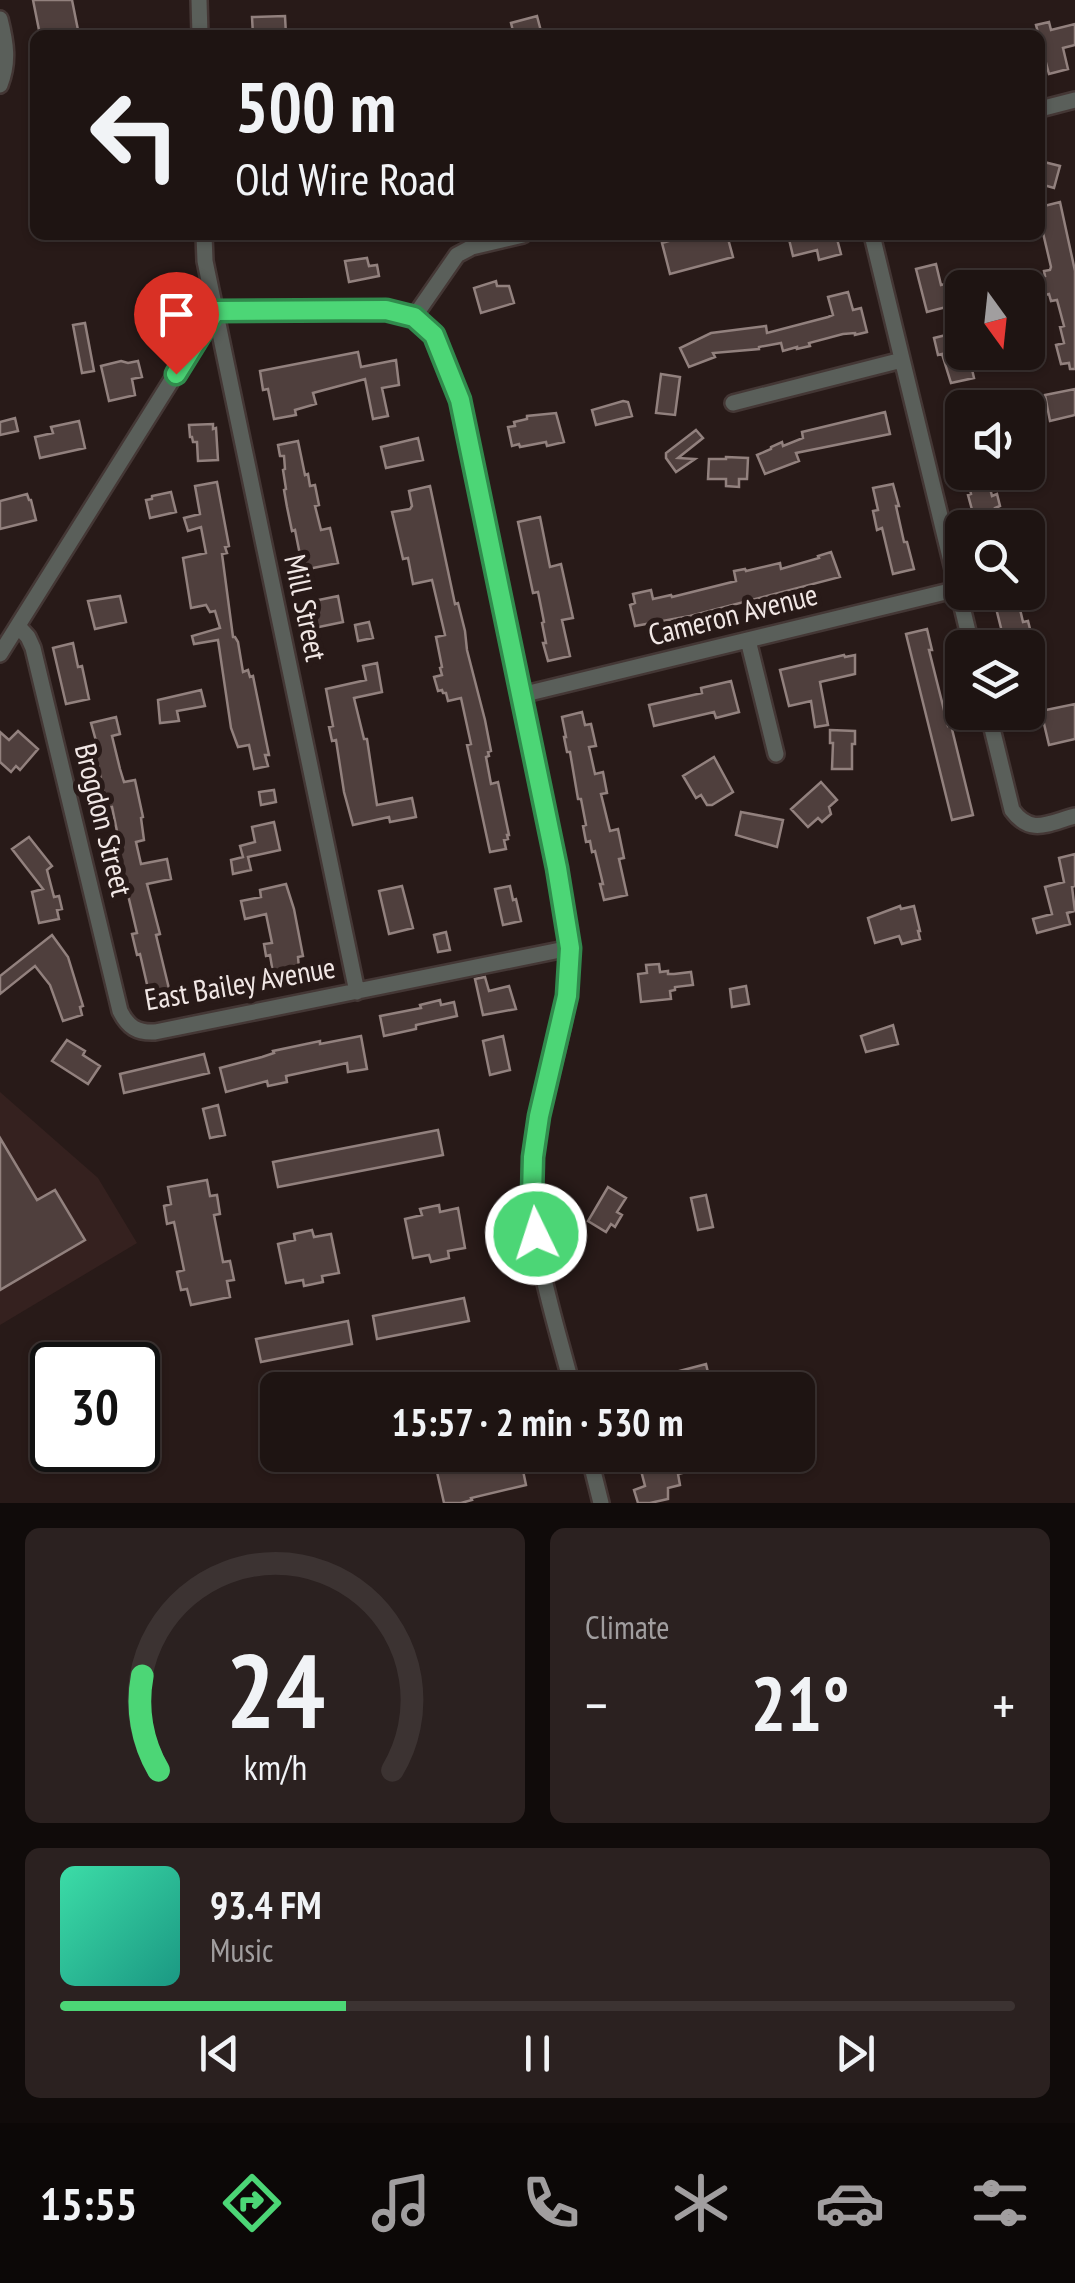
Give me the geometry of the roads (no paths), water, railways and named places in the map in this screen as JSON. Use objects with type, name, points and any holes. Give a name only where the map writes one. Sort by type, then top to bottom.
[{"type":"street","points":[[199,0],[200,30]]},
{"type":"street","points":[[0,20],[7,48],[0,84]]},
{"type":"street","points":[[1045,108],[1075,100]]},
{"type":"street","name":"Mill Street","points":[[204,240],[215,311],[358,992]]},
{"type":"street","points":[[414,317],[458,255],[472,247],[502,240]]},
{"type":"street","points":[[873,240],[945,536]]},
{"type":"street","points":[[0,654],[215,311],[386,310],[414,317],[434,335],[460,400],[570,948],[567,996],[535,1143],[532,1196],[545,1278],[568,1372]]},
{"type":"street","points":[[732,402],[902,360]]},
{"type":"street","name":"Cameron Avenue","points":[[522,695],[945,592]]},
{"type":"street","name":"Brogdon Street","points":[[18,626],[33,648],[120,1011],[133,1028]]},
{"type":"street","points":[[748,640],[776,754]]},
{"type":"street","points":[[992,730],[1012,810],[1022,823],[1036,826],[1075,816]]},
{"type":"street","name":"East Bailey Avenue","points":[[133,1028],[154,1032],[570,948]]},
{"type":"street","points":[[594,1472],[601,1503]]}]
